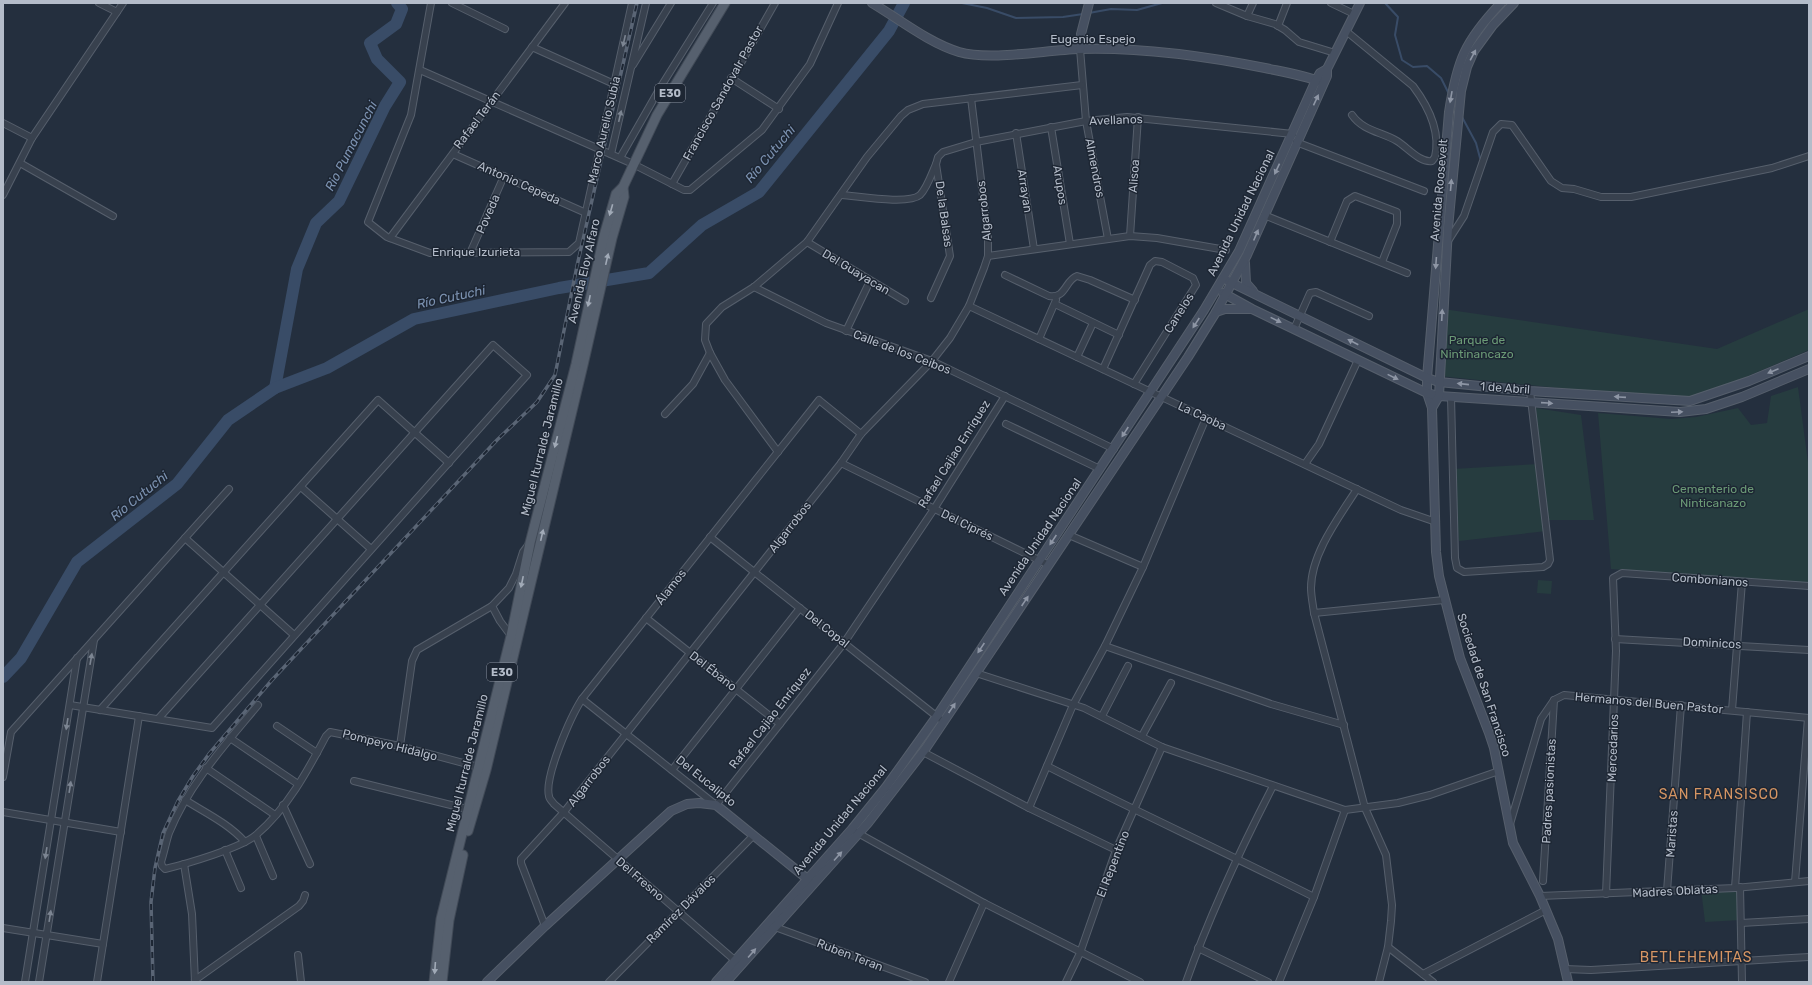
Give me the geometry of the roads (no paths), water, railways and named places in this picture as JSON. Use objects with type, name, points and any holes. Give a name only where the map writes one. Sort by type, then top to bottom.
[{"type":"main road","name":"Avenida Eloy Alfaro","points":[[579,364],[608,237],[616,194],[623,186],[657,115],[725,3]]},
{"type":"main road","name":"Miguel Iturralde Jaramillo","points":[[483,769],[530,543],[579,364]]},
{"type":"main road","name":"Miguel Iturralde Jaramillo","points":[[434,982],[442,919],[483,769],[579,364]]},
{"type":"main road","name":"Miguel Iturralde Jaramillo","points":[[442,982],[449,920],[471,810]]},
{"type":"street","points":[[99,3],[117,12]]},
{"type":"street","points":[[3,195],[32,138],[123,3]]},
{"type":"street","points":[[431,3],[420,70],[620,158],[684,190],[690,190],[762,130],[779,109],[810,64],[838,3]]},
{"type":"street","points":[[452,3],[505,29]]},
{"type":"street","name":"Rafael Terán","points":[[390,238],[565,3]]},
{"type":"street","name":"Marco Aurelio Subia","points":[[568,252],[579,243],[632,3]]},
{"type":"street","name":"Marco Aurelio Subia","points":[[611,154],[646,3]]},
{"type":"street","points":[[631,69],[671,3]]},
{"type":"street","points":[[620,158],[660,88],[713,3]]},
{"type":"street","name":"Francisco Sandovalr Pastor","points":[[672,184],[774,3]]},
{"type":"street","name":"Eugenio Espejo","points":[[872,3],[937,43],[959,52],[981,55],[1080,49],[1138,50],[1217,58],[1320,82]]},
{"type":"street","points":[[1080,49],[1081,34],[1089,3]]},
{"type":"street","points":[[1218,3],[1247,16],[1278,26],[1299,42],[1335,53]]},
{"type":"street","points":[[1247,16],[1253,3]]},
{"type":"street","points":[[1278,26],[1287,3]]},
{"type":"street","points":[[1331,3],[1357,8]]},
{"type":"street","name":"Avenida Roosevelt","points":[[1427,393],[1449,112],[1454,81],[1460,60],[1470,40],[1486,19],[1501,3]]},
{"type":"street","name":"Avenida Roosevelt","points":[[1439,396],[1438,382],[1448,228],[1457,120],[1461,91],[1467,67],[1474,51],[1493,25],[1514,3]]},
{"type":"street","name":"Avenida Unidad Nacional","points":[[726,982],[738,963],[807,878],[855,831],[886,787],[976,673],[1161,397],[1233,283],[1296,142],[1320,82],[1320,73],[1327,69],[1357,8]]},
{"type":"street","points":[[1346,31],[1413,86],[1420,95],[1428,108],[1433,122],[1436,141],[1435,157],[1432,161],[1425,161],[1394,139],[1365,127],[1357,122],[1352,115]]},
{"type":"street","points":[[532,47],[614,84]]},
{"type":"street","name":"Almendros","points":[[1080,49],[1086,121],[1108,239]]},
{"type":"street","name":"Enrique Izurieta","points":[[420,70],[411,115],[368,222],[390,238],[430,253],[471,251],[568,252]]},
{"type":"street","points":[[731,78],[779,109]]},
{"type":"street","name":"Avenida Unidad Nacional","points":[[716,982],[775,927],[813,884],[855,831],[923,752],[940,719],[1040,560],[1217,290],[1239,250],[1293,134],[1320,82]]},
{"type":"street","points":[[778,452],[725,380],[710,353],[705,340],[706,324],[722,307],[754,287],[807,242],[842,195],[867,157],[908,110],[923,104],[1082,84]]},
{"type":"street","name":"Algarrobos","points":[[545,926],[521,863],[521,859],[564,812],[841,463],[861,434],[932,361],[950,338],[969,306],[988,256],[988,237],[971,98]]},
{"type":"street","name":"Avellanos","points":[[942,152],[976,142],[1016,133],[1086,121],[1138,117],[1293,134]]},
{"type":"street","name":"Alisoa","points":[[1130,236],[1138,117]]},
{"type":"street","points":[[3,123],[32,138]]},
{"type":"street","points":[[1447,243],[1464,216],[1492,132],[1501,124],[1512,125],[1551,181],[1562,188],[1574,189],[1601,197],[1631,197],[1772,168],[1809,156]]},
{"type":"street","name":"Arupos","points":[[1051,127],[1070,244]]},
{"type":"street","name":"Arrayan","points":[[1016,133],[1034,249]]},
{"type":"street","points":[[1296,142],[1424,191]]},
{"type":"street","name":"De la Balsas","points":[[931,298],[950,256],[936,164],[938,157],[942,152]]},
{"type":"street","name":"Antonio Cepeda","points":[[453,154],[586,212]]},
{"type":"street","points":[[20,163],[113,216]]},
{"type":"street","points":[[842,195],[898,199],[913,198],[920,195],[936,164]]},
{"type":"street","name":"Poveda","points":[[471,251],[504,176]]},
{"type":"street","points":[[1330,242],[1346,201],[1355,196],[1397,212],[1398,224],[1382,262]]},
{"type":"street","points":[[1264,215],[1407,273]]},
{"type":"street","points":[[1439,228],[1448,228]]},
{"type":"street","points":[[988,256],[1130,236],[1157,238],[1226,250]]},
{"type":"street","name":"Del Guayacan","points":[[807,242],[905,301]]},
{"type":"street","points":[[1245,259],[1246,283],[1258,295]]},
{"type":"street","name":"Canelos","points":[[1102,369],[1150,265],[1155,261],[1162,262],[1193,278],[1196,281],[1195,287],[1134,384]]},
{"type":"street","points":[[1005,275],[1049,296],[1057,296],[1062,293],[1071,280],[1078,276],[1135,300]]},
{"type":"street","name":"1 de Abril","points":[[1223,278],[1438,382],[1530,391],[1690,401],[1749,381],[1809,356]]},
{"type":"street","points":[[846,331],[870,281]]},
{"type":"street","name":"Calle de los Ceibos","points":[[754,287],[826,323],[932,361],[1114,449]]},
{"type":"street","name":"1 de Abril","points":[[1217,290],[1252,309],[1427,393],[1439,396],[1680,412],[1706,409],[1742,397],[1809,369]]},
{"type":"street","points":[[1294,329],[1310,293],[1316,292],[1369,316]]},
{"type":"street","points":[[1039,339],[1055,304],[1057,296]]},
{"type":"street","points":[[1055,304],[1119,335]]},
{"type":"street","name":"La Caoba","points":[[969,306],[1401,510],[1436,522]]},
{"type":"street","points":[[1216,312],[1225,309],[1252,309]]},
{"type":"street","points":[[1077,357],[1093,323]]},
{"type":"street","points":[[70,705],[212,728],[528,375],[493,345],[158,719]]},
{"type":"street","points":[[665,414],[693,384],[710,353]]},
{"type":"street","points":[[1305,464],[1319,444],[1358,360]]},
{"type":"street","points":[[1451,397],[1455,558],[1457,568],[1464,572],[1543,567],[1549,562],[1530,391]]},
{"type":"street","name":"Sociedad de San Francisco","points":[[1427,393],[1432,408],[1436,552],[1444,600],[1460,658],[1490,733],[1513,843],[1540,896],[1558,939],[1568,982]]},
{"type":"street","name":"Rafael Cajiao Enríquez","points":[[716,805],[844,643],[934,509],[1005,396]]},
{"type":"street","points":[[1432,408],[1439,396]]},
{"type":"street","points":[[100,710],[378,400],[448,463]]},
{"type":"street","name":"Álamos","points":[[548,786],[563,736],[573,712],[582,699],[819,400],[861,434]]},
{"type":"street","points":[[1029,808],[1074,705],[1105,646],[1143,567],[1206,418]]},
{"type":"street","points":[[1006,424],[1100,469]]},
{"type":"street","name":"Del Ciprés","points":[[841,463],[1049,565]]},
{"type":"street","points":[[301,487],[371,549]]},
{"type":"street","points":[[3,777],[11,732],[229,489]]},
{"type":"street","points":[[1357,489],[1325,539],[1314,570],[1311,588],[1314,613],[1365,808],[1386,855],[1392,906],[1388,947],[1379,982]]},
{"type":"street","points":[[1069,535],[1143,567]]},
{"type":"street","points":[[185,538],[294,635]]},
{"type":"street","name":"Del Copal","points":[[710,538],[940,719]]},
{"type":"street","points":[[400,746],[412,661],[417,650],[492,606],[509,588],[516,574],[523,552],[530,543]]},
{"type":"street","name":"Combonianos","points":[[1613,578],[1622,573],[1809,586]]},
{"type":"street","name":"Mercedarios","points":[[1606,894],[1615,700],[1613,578]]},
{"type":"street","points":[[1732,710],[1742,582]]},
{"type":"street","points":[[1314,613],[1444,600]]},
{"type":"street","points":[[492,606],[500,621],[511,636]]},
{"type":"street","points":[[672,770],[800,608]]},
{"type":"street","name":"Del Ébano","points":[[646,618],[780,724]]},
{"type":"street","points":[[39,982],[94,639]]},
{"type":"street","name":"Dominicos","points":[[1615,639],[1736,644],[1809,650]]},
{"type":"street","points":[[1105,646],[1271,704],[1344,725]]},
{"type":"street","points":[[25,982],[77,658]]},
{"type":"street","points":[[1102,716],[1128,666]]},
{"type":"street","points":[[976,673],[1074,705],[1102,716],[1162,747],[1345,810],[1398,803],[1430,795],[1499,771]]},
{"type":"street","points":[[1142,736],[1171,683]]},
{"type":"street","name":"Hermanos del Buen Pastor","points":[[1554,700],[1564,695],[1808,718]]},
{"type":"street","name":"Del Eucalipto","points":[[582,699],[813,884]]},
{"type":"street","points":[[1509,827],[1540,719],[1554,700]]},
{"type":"street","name":"Padres pasionistas","points":[[1543,882],[1554,700]]},
{"type":"street","points":[[245,842],[214,818],[185,800],[206,768],[258,705]]},
{"type":"street","name":"Maristas","points":[[1667,890],[1681,705]]},
{"type":"street","points":[[1742,982],[1741,923],[1738,887],[1748,712]]},
{"type":"street","points":[[97,982],[140,716]]},
{"type":"street","points":[[1795,882],[1808,718]]},
{"type":"street","points":[[277,726],[316,753]]},
{"type":"street","name":"Pompeyo Hidalgo","points":[[185,800],[169,833],[161,862],[162,866],[165,868],[184,864],[224,850],[256,836],[275,815],[298,784],[330,732],[400,746],[483,769]]},
{"type":"street","points":[[230,738],[298,784]]},
{"type":"street","name":"El Repentino","points":[[1066,982],[1080,953],[1116,850],[1135,811],[1162,747]]},
{"type":"street","points":[[923,752],[1029,808],[1116,850]]},
{"type":"street","points":[[1047,766],[1135,811],[1236,858],[1314,897]]},
{"type":"street","points":[[206,768],[275,815]]},
{"type":"street","points":[[354,781],[471,810]]},
{"type":"street","name":"Del Fresno","points":[[548,786],[551,800],[677,912],[738,963]]},
{"type":"street","points":[[1186,982],[1198,948],[1236,858],[1273,786]]},
{"type":"street","points":[[487,982],[545,926],[662,818],[679,806],[699,803],[716,805]]},
{"type":"street","points":[[283,805],[310,864]]},
{"type":"street","points":[[1279,982],[1314,897],[1345,810]]},
{"type":"street","points":[[3,812],[121,832]]},
{"type":"street","points":[[855,831],[984,904],[1140,982]]},
{"type":"street","points":[[256,836],[273,876]]},
{"type":"street","name":"Ramírez Dávalos","points":[[608,982],[753,836]]},
{"type":"street","points":[[224,850],[242,888]]},
{"type":"street","points":[[184,864],[192,914],[195,981]]},
{"type":"street","name":"Madres Oblatas","points":[[1540,896],[1738,887],[1809,881]]},
{"type":"street","points":[[195,981],[299,906],[303,902],[305,895]]},
{"type":"street","points":[[949,982],[984,904]]},
{"type":"street","points":[[1423,974],[1546,910]]},
{"type":"street","points":[[1741,923],[1809,919]]},
{"type":"street","name":"Ruben Teran","points":[[775,927],[924,982]]},
{"type":"street","points":[[3,928],[103,944]]},
{"type":"street","points":[[1388,947],[1433,982]]},
{"type":"street","points":[[1198,948],[1268,982]]},
{"type":"street","points":[[298,955],[301,982]]},
{"type":"street","points":[[1565,969],[1591,970],[1809,957]]},
{"type":"waterway","name":"Rio Pumacunchi","points":[[275,388],[297,269],[316,223],[339,201],[385,106],[400,82],[377,59],[370,43],[396,24],[402,9],[397,3]]},
{"type":"waterway","name":"Río Cutuchi","points":[[3,677],[21,658],[77,562],[177,484],[228,420],[275,388],[327,368],[414,319],[559,288],[649,273],[702,225],[759,192],[889,31],[904,3]]},
{"type":"waterway","points":[[962,3],[987,8],[1016,18],[1063,17],[1083,14]]},
{"type":"waterway","points":[[1089,13],[1111,9],[1137,10],[1162,3]]},
{"type":"waterway","points":[[1385,3],[1398,17],[1395,35],[1402,60],[1413,67],[1427,66],[1441,78],[1449,94]]},
{"type":"waterway","points":[[1462,117],[1476,143],[1480,158]]},
{"type":"railway","points":[[153,982],[151,902],[155,868],[163,833],[178,801],[193,776],[209,754],[272,680],[497,440],[537,402],[555,375],[577,266],[637,3]]},
{"type":"district","name":"SAN FRANSISCO","points":[[1719,794]]},
{"type":"district","name":"BETLEHEMITAS","points":[[1696,957]]},
{"type":"park label","name":"Parque de Nintinancazo","points":[[1477,347]]},
{"type":"park label","name":"Cementerio de Ninticanazo","points":[[1713,496]]}]
